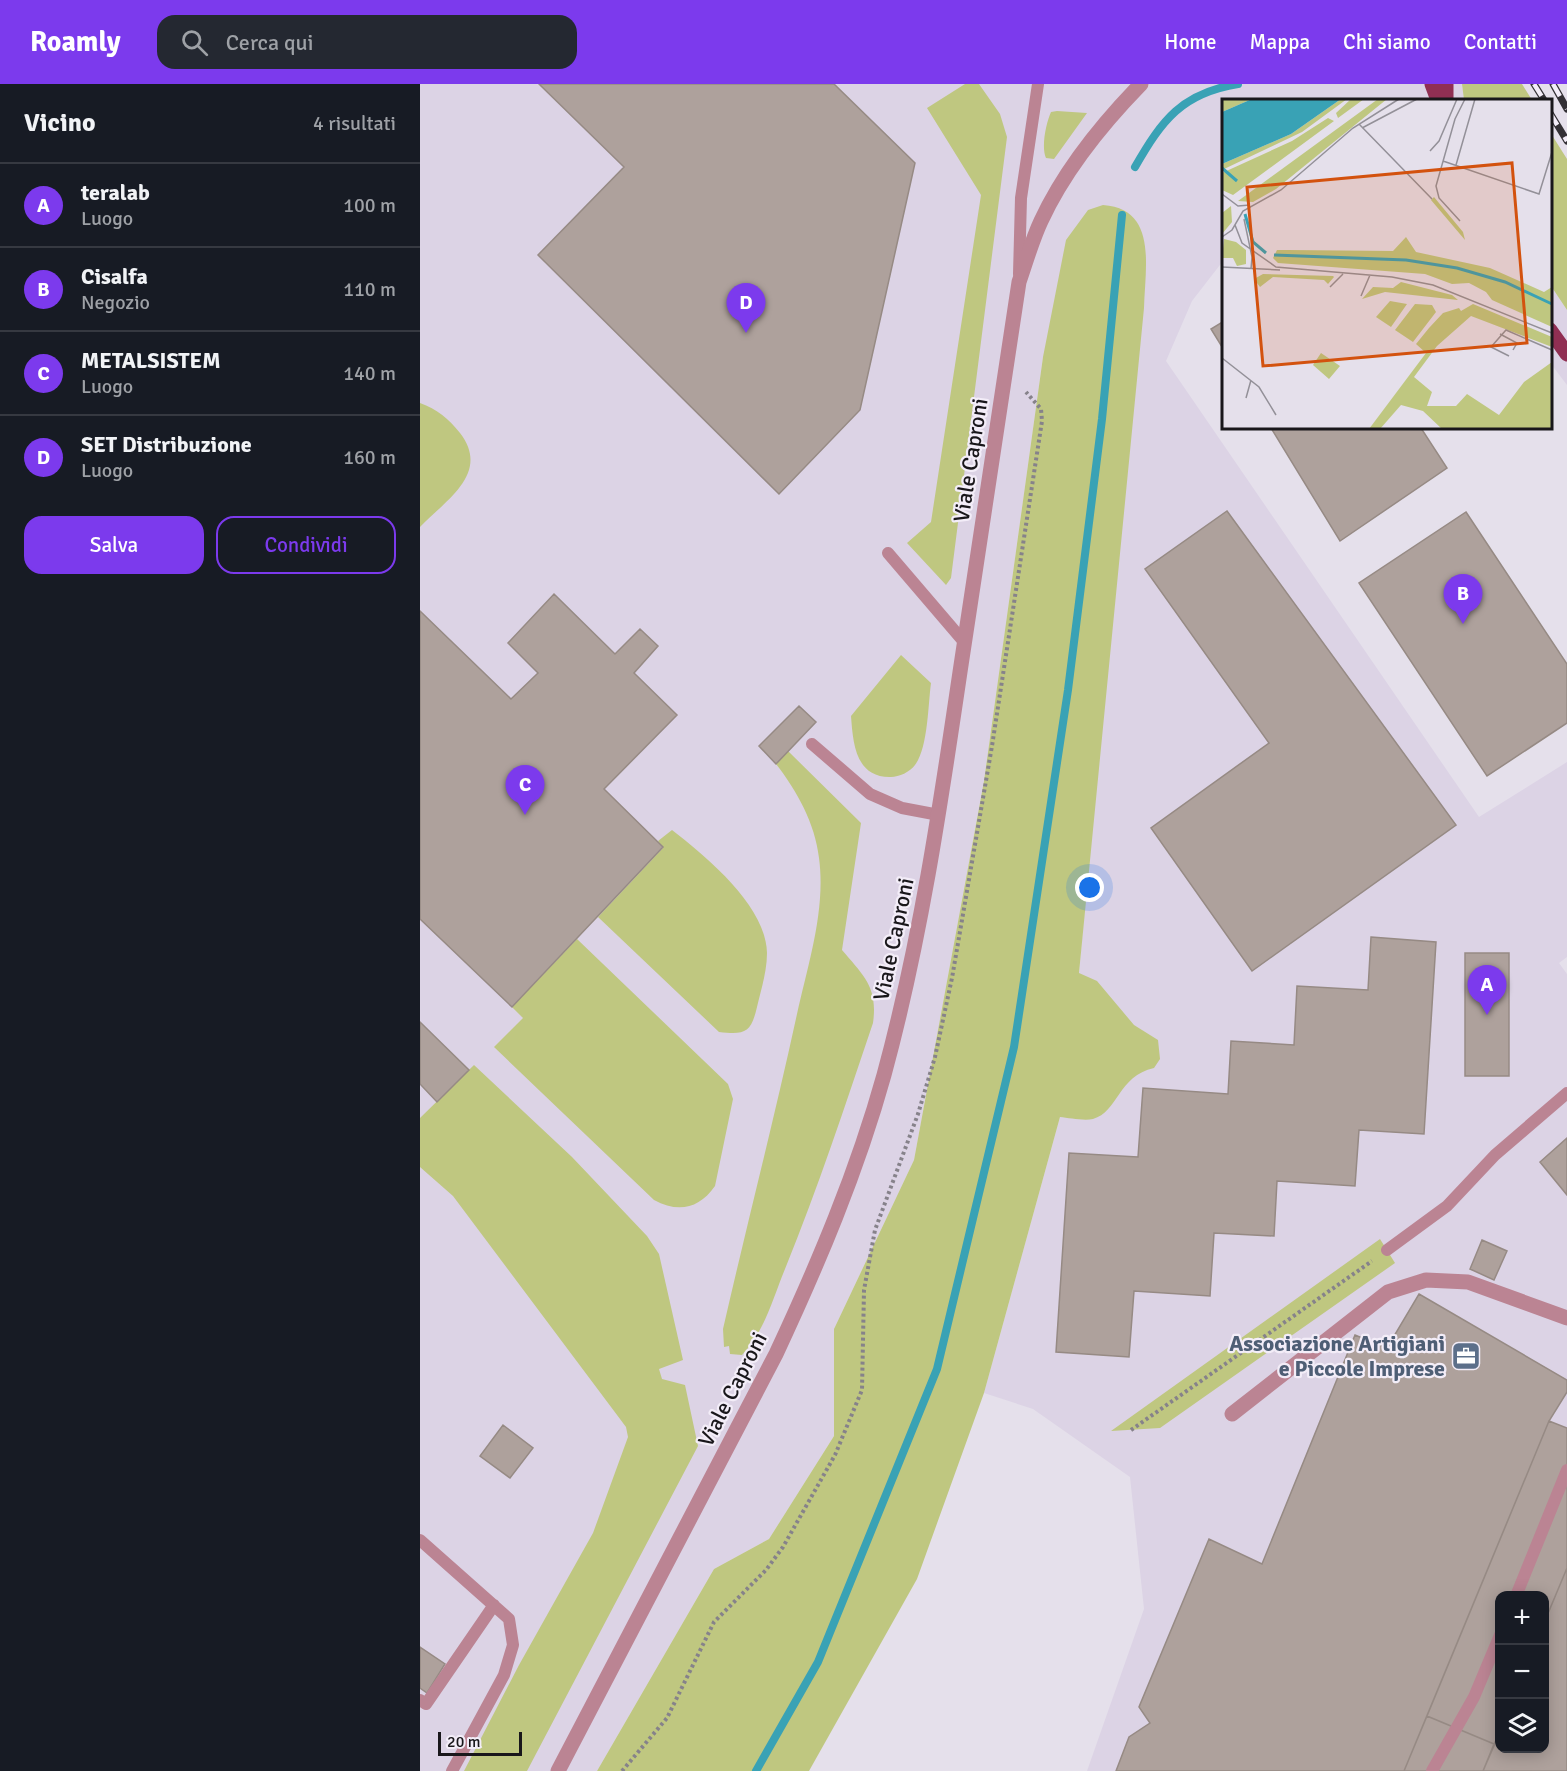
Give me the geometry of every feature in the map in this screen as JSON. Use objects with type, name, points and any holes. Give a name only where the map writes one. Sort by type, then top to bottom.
[{"type":"main road","points":[[1432,84],[1438,99]]},
{"type":"main road","points":[[1552,332],[1567,354]]},
{"type":"street","name":"Viale Caproni","points":[[558,1771],[776,1354],[808,1286],[841,1206],[883,1078],[903,1003],[939,815],[1019,282],[1040,223],[1058,189],[1095,135],[1141,84]]},
{"type":"street","points":[[1232,1414],[1388,1292],[1426,1280],[1468,1282],[1567,1318]]},
{"type":"lane","points":[[1019,282],[1021,198],[1038,84]]},
{"type":"lane","points":[[888,553],[965,643]]},
{"type":"lane","points":[[812,744],[870,794],[902,808],[939,815]]},
{"type":"lane","points":[[1387,1250],[1448,1206],[1495,1155],[1567,1093]]},
{"type":"lane","points":[[1518,1591],[1567,1470]]},
{"type":"lane","points":[[420,1540],[509,1619],[513,1645],[504,1675],[452,1771]]},
{"type":"lane","points":[[420,1700],[426,1704],[494,1605]]},
{"type":"lane","points":[[1432,1771],[1474,1697],[1496,1645]]},
{"type":"path","points":[[1131,1430],[1387,1250]]},
{"type":"shaded area","points":[[420,84],[1462,84],[1464,99],[1222,99],[1222,262],[1192,301],[1166,361],[1479,817],[1567,762],[1567,957],[1559,963],[1567,974],[1567,1771],[1087,1771],[1144,1609],[1130,1477],[1033,1409],[984,1393],[1060,1117],[1079,974],[1086,894],[1043,357],[984,781],[914,1160],[834,1329],[834,1436],[769,1539],[714,1569],[597,1771],[420,1771]]},
{"type":"shaded area","points":[[1552,288],[1567,310],[1567,385],[1552,365]]},
{"type":"green space","points":[[965,84],[979,84],[1000,114],[1007,137],[951,578],[946,585],[907,543],[931,522],[981,195],[927,108]]},
{"type":"green space","points":[[1462,84],[1522,84],[1531,99],[1464,99]]},
{"type":"green space","points":[[1051,112],[1087,113],[1054,159],[1046,158],[1044,142],[1046,128]]},
{"type":"green space","points":[[1552,135],[1567,159],[1567,310],[1552,288]]},
{"type":"green space","points":[[1103,205],[1121,209],[1133,217],[1144,243],[1146,275],[1079,973],[1097,981],[1134,1025],[1158,1040],[1160,1059],[1154,1068],[1133,1078],[1101,1115],[1089,1120],[1060,1117],[984,1393],[917,1579],[809,1771],[597,1771],[714,1569],[769,1539],[834,1436],[834,1329],[914,1160],[984,781],[1043,357],[1066,240],[1088,210]]},
{"type":"green space","points":[[420,403],[437,411],[456,428],[468,447],[470,461],[468,473],[461,485],[420,527]]},
{"type":"green space","points":[[901,655],[931,683],[923,748],[915,765],[904,774],[894,777],[879,776],[870,772],[858,757],[851,716]]},
{"type":"green space","points":[[788,751],[861,823],[842,950],[868,983],[873,1000],[873,1023],[820,1177],[767,1315],[750,1346],[742,1355],[730,1354],[729,1346],[724,1347],[723,1329],[811,956],[820,897],[821,878],[814,832],[798,796],[776,764]]},
{"type":"green space","points":[[672,830],[702,854],[733,884],[757,918],[764,935],[767,960],[762,987],[755,1016],[749,1027],[741,1032],[719,1032],[598,917],[663,848],[658,841]]},
{"type":"green space","points":[[577,939],[728,1084],[733,1099],[715,1186],[709,1194],[695,1204],[671,1207],[654,1200],[494,1047],[523,1018],[512,1007]]},
{"type":"green space","points":[[474,1065],[572,1157],[647,1236],[659,1254],[683,1360],[659,1369],[662,1379],[685,1385],[698,1446],[527,1771],[464,1771],[519,1665],[593,1533],[628,1437],[626,1427],[453,1196],[420,1167],[420,1118]]},
{"type":"green space","points":[[1380,1239],[1395,1263],[1160,1428],[1111,1431]]},
{"type":"building","points":[[539,84],[834,84],[915,163],[860,410],[779,494],[538,255],[624,167]]},
{"type":"building","points":[[1222,322],[1222,347],[1211,329]]},
{"type":"building","points":[[1272,429],[1422,429],[1447,468],[1340,541]]},
{"type":"building","points":[[1227,511],[1456,825],[1252,971],[1151,828],[1269,743],[1145,569]]},
{"type":"building","points":[[1466,512],[1567,664],[1567,723],[1487,776],[1359,583]]},
{"type":"building","points":[[554,594],[615,654],[640,629],[658,646],[634,673],[677,715],[604,789],[663,847],[512,1007],[420,919],[420,611],[511,699],[538,673],[508,643]]},
{"type":"building","points":[[799,706],[816,722],[776,764],[759,746]]},
{"type":"building","points":[[1371,937],[1436,942],[1424,1134],[1359,1130],[1355,1186],[1277,1181],[1274,1236],[1214,1233],[1210,1296],[1134,1291],[1129,1357],[1056,1352],[1069,1153],[1138,1157],[1143,1088],[1228,1094],[1231,1041],[1294,1045],[1297,986],[1368,990]]},
{"type":"building","points":[[1465,953],[1509,953],[1509,1076],[1465,1076]]},
{"type":"building","points":[[420,1022],[469,1070],[437,1102],[420,1084]]},
{"type":"building","points":[[1567,1138],[1567,1195],[1540,1162]]},
{"type":"building","points":[[1482,1240],[1507,1251],[1494,1280],[1470,1269]]},
{"type":"building","points":[[1419,1294],[1567,1380],[1567,1392],[1549,1421],[1404,1771],[1116,1771],[1129,1737],[1150,1723],[1139,1707],[1209,1539],[1262,1564],[1355,1335],[1387,1348]]},
{"type":"building","points":[[1549,1421],[1567,1428],[1567,1568],[1549,1611],[1549,1591],[1495,1591],[1495,1742],[1494,1744],[1427,1716]]},
{"type":"building","points":[[503,1425],[533,1448],[510,1478],[480,1456]]},
{"type":"building","points":[[1567,1568],[1567,1771],[1483,1771],[1495,1743],[1495,1753],[1549,1753],[1549,1611]]},
{"type":"building","points":[[420,1647],[445,1664],[427,1693],[420,1688]]},
{"type":"building","points":[[1427,1716],[1494,1744],[1483,1771],[1404,1771]]},
{"type":"waterway","points":[[1135,167],[1155,135],[1176,111],[1202,94],[1238,84]]},
{"type":"waterway","points":[[756,1771],[818,1662],[937,1369],[1014,1047],[1068,690],[1102,419],[1122,215]]},
{"type":"railway","points":[[1534,84],[1543,99]]},
{"type":"railway","points":[[1553,84],[1567,109]]},
{"type":"railway","points":[[1552,116],[1567,141]]},
{"type":"place","name":"SET Distribuzione","points":[[746,333]]},
{"type":"place","name":"Cisalfa","points":[[1463,624]]},
{"type":"place","name":"METALSISTEM","points":[[525,815]]},
{"type":"place","name":"teralab","points":[[1487,1015]]},
{"type":"place","name":"Associazione Artigiani e Piccole Imprese","points":[[1466,1356]]}]
